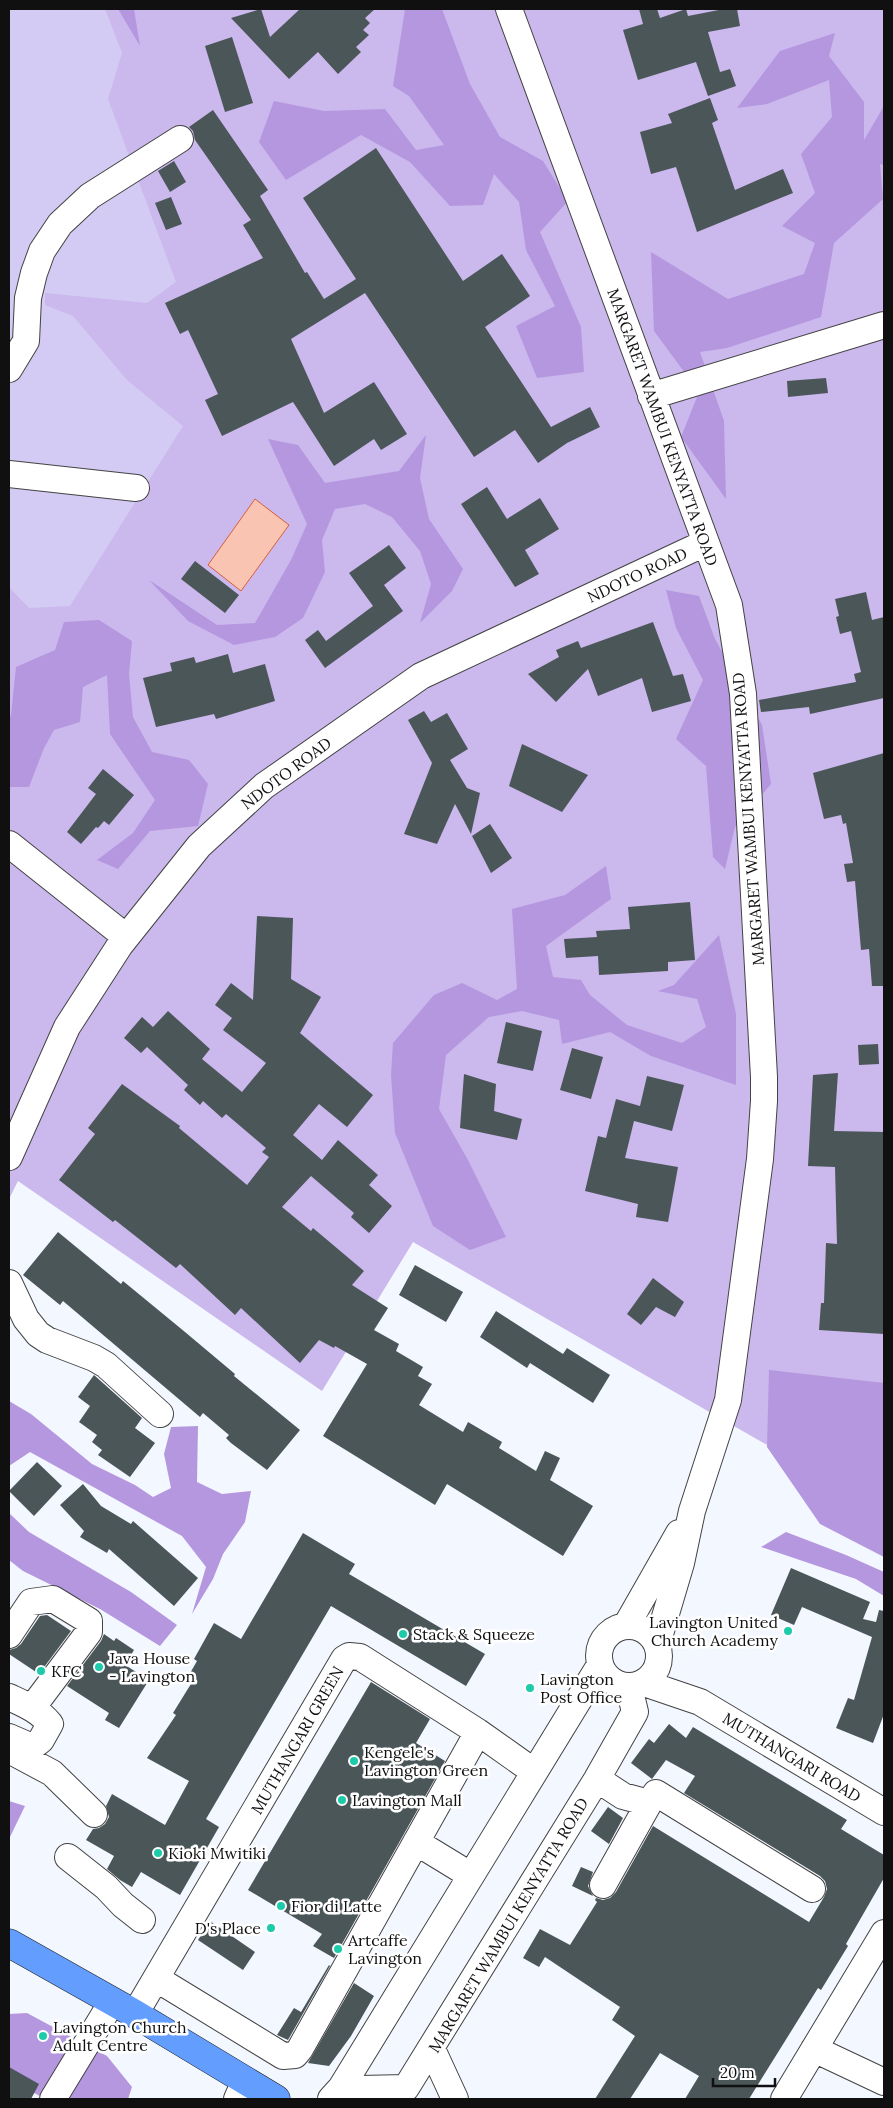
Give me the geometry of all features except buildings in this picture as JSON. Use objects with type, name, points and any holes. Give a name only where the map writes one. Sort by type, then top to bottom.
[{"type":"main road","points":[[9,1943],[124,2008],[241,2090],[276,2099]]},
{"type":"street","name":"MARGARET WAMBUI KENYATTA ROAD","points":[[518,11],[651,396],[728,605],[743,694],[764,1101],[760,1159],[728,1400],[692,1511],[658,1653]]},
{"type":"street","points":[[9,369],[26,341],[28,298],[34,273],[42,251],[60,224],[90,196],[180,139]]},
{"type":"street","points":[[651,396],[884,325]]},
{"type":"street","points":[[9,474],[136,488]]},
{"type":"street","name":"NDOTO ROAD","points":[[9,1157],[67,1027],[126,937],[200,846],[256,793],[421,676],[705,543]]},
{"type":"street","points":[[9,844],[126,937]]},
{"type":"street","points":[[9,1283],[26,1320],[38,1334],[47,1340],[94,1358],[106,1365],[160,1414]]},
{"type":"street","name":"MARGARET WAMBUI KENYATTA ROAD","points":[[626,1626],[692,1511]]},
{"type":"street","points":[[9,1635],[31,1602],[53,1599],[89,1621],[88,1632],[32,1708]]},
{"type":"street","points":[[626,1626],[645,1630],[652,1636],[658,1653],[654,1674],[637,1685],[614,1683],[608,1678],[600,1664],[599,1649],[606,1636],[612,1631],[626,1626]]},
{"type":"street","name":"MUTHANGARI ROAD","points":[[658,1653],[700,1702]]},
{"type":"street","name":"MUTHANGARI GREEN","points":[[53,2099],[124,2008],[157,1978],[344,1659],[349,1656],[360,1657],[478,1732],[534,1771]]},
{"type":"street","points":[[336,2093],[600,1664]]},
{"type":"street","name":"MARGARET WAMBUI KENYATTA ROAD","points":[[336,2093],[360,2089],[406,2088],[432,2050],[597,1779],[635,1712],[637,1685]]},
{"type":"street","name":"MUTHANGARI ROAD","points":[[637,1685],[700,1702],[884,1812]]},
{"type":"street","points":[[9,1696],[32,1708],[50,1724],[41,1740],[32,1747],[9,1737]]},
{"type":"street","points":[[157,1978],[283,2056],[295,2055],[299,2051],[478,1732]]},
{"type":"street","points":[[41,1740],[62,1760],[68,1772],[73,1795]]},
{"type":"street","points":[[9,1750],[52,1773],[94,1814]]},
{"type":"street","points":[[597,1779],[623,1796],[649,1804]]},
{"type":"street","points":[[603,1885],[656,1793],[812,1890]]},
{"type":"street","points":[[416,1842],[470,1875]]},
{"type":"street","points":[[68,1858],[106,1887],[142,1920]]},
{"type":"street","points":[[784,2099],[884,1934]]},
{"type":"street","points":[[814,2049],[884,2082]]},
{"type":"street","points":[[432,2050],[455,2099]]},
{"type":"shaded area","points":[[9,9],[884,9],[884,1512],[413,1242],[322,1391],[18,1181],[9,1199]]},
{"type":"shaded area","points":[[9,9],[105,9],[122,53],[108,99],[176,282],[147,303],[45,293],[45,305],[73,316],[127,380],[183,426],[70,606],[29,608],[9,587]]},
{"type":"shaded area","points":[[118,9],[134,9],[140,46]]},
{"type":"shaded area","points":[[405,9],[442,9],[470,84],[500,137],[543,161],[568,201],[540,232],[581,327],[584,372],[537,378],[516,326],[555,306],[526,250],[519,202],[494,174],[483,205],[450,206],[410,162],[361,135],[286,180],[259,142],[274,101],[324,111],[385,109],[416,150],[444,145],[409,96],[393,86]]},
{"type":"shaded area","points":[[835,33],[829,56],[864,102],[864,140],[884,106],[884,165],[880,164],[883,199],[834,243],[821,317],[727,348],[700,352],[724,421],[726,499],[681,437],[699,392],[654,331],[651,252],[728,299],[804,274],[815,243],[782,226],[815,193],[801,154],[832,117],[829,80],[767,104],[737,108],[780,51]]},
{"type":"shaded area","points":[[426,435],[420,478],[429,519],[463,569],[452,591],[420,623],[431,584],[420,551],[392,517],[365,504],[335,509],[322,540],[325,572],[303,618],[275,637],[234,645],[188,621],[149,580],[217,625],[255,623],[291,560],[307,524],[268,439],[298,445],[325,483],[399,471]]},
{"type":"shaded area","points":[[255,499],[289,525],[241,591],[208,565]]},
{"type":"shaded area","points":[[666,590],[699,596],[715,639],[762,725],[771,784],[735,827],[725,869],[713,857],[706,766],[676,739],[703,680],[676,628]]},
{"type":"shaded area","points":[[99,620],[132,641],[129,674],[133,717],[152,752],[189,760],[208,784],[198,826],[150,831],[118,869],[97,860],[133,833],[155,800],[110,734],[107,675],[83,687],[80,722],[54,730],[44,748],[29,787],[9,787],[9,718],[11,715],[16,667],[55,650],[64,622]]},
{"type":"shaded area","points":[[606,866],[611,899],[546,946],[553,977],[581,980],[590,995],[627,1025],[682,1043],[706,1027],[697,999],[658,991],[674,985],[719,935],[736,1014],[736,1085],[651,1056],[610,1032],[562,1044],[559,1020],[522,1011],[489,1017],[446,1055],[439,1109],[468,1160],[506,1237],[470,1250],[433,1226],[395,1133],[391,1075],[393,1043],[434,995],[462,983],[497,1000],[517,989],[512,909],[565,895]]},
{"type":"shaded area","points":[[769,1370],[884,1383],[884,1557],[820,1524],[767,1447]]},
{"type":"shaded area","points":[[9,1401],[31,1414],[92,1464],[135,1485],[153,1497],[171,1488],[164,1454],[171,1427],[198,1426],[197,1482],[222,1494],[251,1491],[245,1522],[223,1554],[213,1579],[192,1614],[206,1567],[182,1536],[30,1452],[9,1466]]},
{"type":"shaded area","points":[[9,1513],[29,1532],[131,1592],[177,1625],[160,1646],[100,1609],[23,1571],[9,1560]]},
{"type":"shaded area","points":[[786,1532],[884,1572],[884,1596],[856,1579],[761,1547]]},
{"type":"shaded area","points":[[9,1801],[25,1806],[9,1839]]},
{"type":"shaded area","points":[[27,2013],[107,2056],[132,2087],[128,2099],[46,2099],[26,2089],[9,2087],[9,2014]]},
{"type":"place","name":"Lavington United Church Academy","points":[[788,1631]]},
{"type":"place","name":"Stack & Squeeze","points":[[403,1634]]},
{"type":"place","name":"Java House - Lavington","points":[[99,1667]]},
{"type":"place","name":"KFC","points":[[41,1671]]},
{"type":"place","name":"Lavington Post Office","points":[[530,1688]]},
{"type":"place","name":"Kengele's Lavington Green","points":[[354,1761]]},
{"type":"place","name":"Lavington Mall","points":[[342,1800]]},
{"type":"place","name":"Kioki Mwitiki","points":[[158,1853]]},
{"type":"place","name":"Fior di Latte","points":[[281,1906]]},
{"type":"place","name":"D's Place","points":[[271,1928]]},
{"type":"place","name":"Artcaffe Lavington","points":[[338,1949]]},
{"type":"place","name":"Lavington Church Adult Centre","points":[[43,2036]]}]
